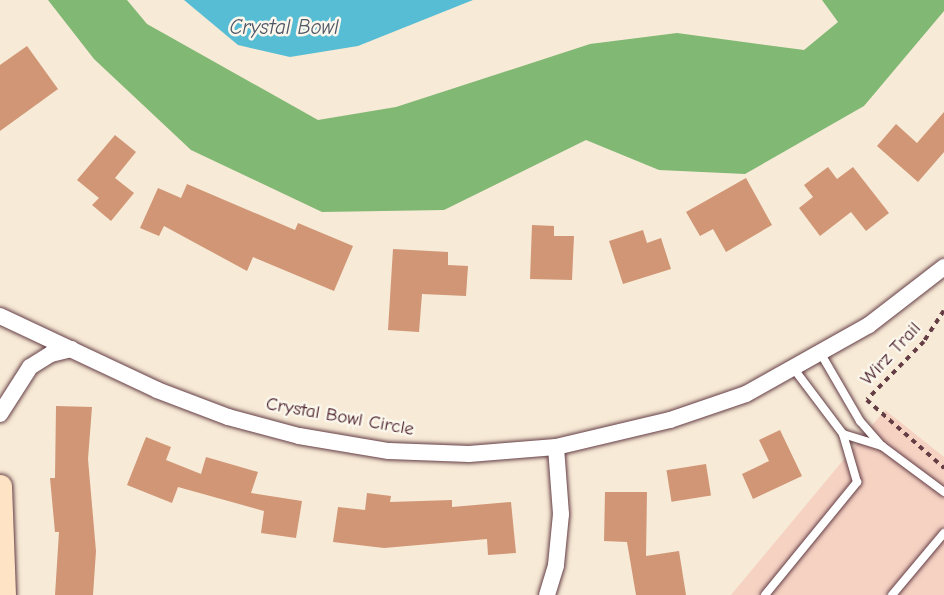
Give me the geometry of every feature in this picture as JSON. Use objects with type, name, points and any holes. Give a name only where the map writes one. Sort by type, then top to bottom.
[{"type":"street","name":"Crystal Bowl Circle","points":[[0,316],[228,418],[299,436],[389,451],[469,454],[556,447],[670,420],[746,394],[869,325],[944,267]]},
{"type":"street","points":[[0,414],[12,389],[30,367],[51,354],[71,349]]},
{"type":"street","points":[[547,595],[556,565],[561,514],[556,447]]},
{"type":"street","points":[[0,486],[4,595]]},
{"type":"lane","points":[[821,354],[860,421],[882,446],[944,492]]},
{"type":"lane","points":[[765,595],[857,482],[843,434],[794,369]]},
{"type":"lane","points":[[843,434],[882,446]]},
{"type":"lane","points":[[892,595],[944,533]]},
{"type":"path","name":"Wirz Trail","points":[[944,310],[924,342],[867,400],[944,468]]},
{"type":"shaded area","points":[[885,410],[944,457],[944,595],[731,595]]},
{"type":"green space","points":[[48,0],[127,0],[147,24],[318,120],[396,107],[590,44],[677,33],[804,50],[838,22],[822,0],[944,0],[944,11],[864,106],[745,174],[659,170],[586,140],[444,210],[322,212],[191,150],[94,59]]},
{"type":"water","name":"Crystal Bowl","points":[[184,0],[473,0],[358,46],[290,57],[238,45]]},
{"type":"building","points":[[27,46],[58,89],[0,131],[0,65]]},
{"type":"building","points":[[944,112],[944,152],[918,182],[877,146],[896,124],[917,143]]},
{"type":"building","points":[[115,135],[136,152],[115,178],[134,193],[111,221],[92,205],[99,198],[77,180]]},
{"type":"building","points":[[828,167],[837,179],[853,167],[889,213],[866,231],[851,212],[820,236],[799,208],[813,197],[804,185]]},
{"type":"building","points":[[746,178],[772,225],[726,252],[713,229],[700,236],[686,212]]},
{"type":"building","points":[[187,184],[295,230],[298,223],[353,246],[334,291],[253,257],[247,271],[164,226],[159,236],[140,228],[158,188],[181,198]]},
{"type":"building","points":[[532,225],[554,226],[554,236],[574,236],[572,280],[530,279]]},
{"type":"building","points":[[643,230],[647,243],[661,238],[671,269],[623,284],[609,241]]},
{"type":"building","points":[[393,249],[448,252],[448,265],[468,266],[466,296],[422,294],[419,332],[388,330]]},
{"type":"building","points":[[56,406],[92,407],[88,459],[96,551],[93,595],[55,595],[59,532],[55,532],[50,478],[55,478]]},
{"type":"building","points":[[780,430],[802,476],[753,499],[742,474],[769,461],[759,440]]},
{"type":"building","points":[[146,437],[171,447],[166,460],[201,474],[206,457],[258,472],[251,493],[302,501],[296,538],[261,533],[264,511],[178,487],[172,503],[127,485]]},
{"type":"building","points":[[706,464],[711,496],[671,502],[666,470]]},
{"type":"building","points":[[605,492],[647,492],[646,556],[679,551],[686,595],[636,595],[627,542],[604,541]]},
{"type":"building","points":[[367,493],[391,496],[390,502],[452,500],[452,507],[511,502],[516,553],[488,555],[487,539],[384,548],[333,542],[338,507],[365,510]]}]
